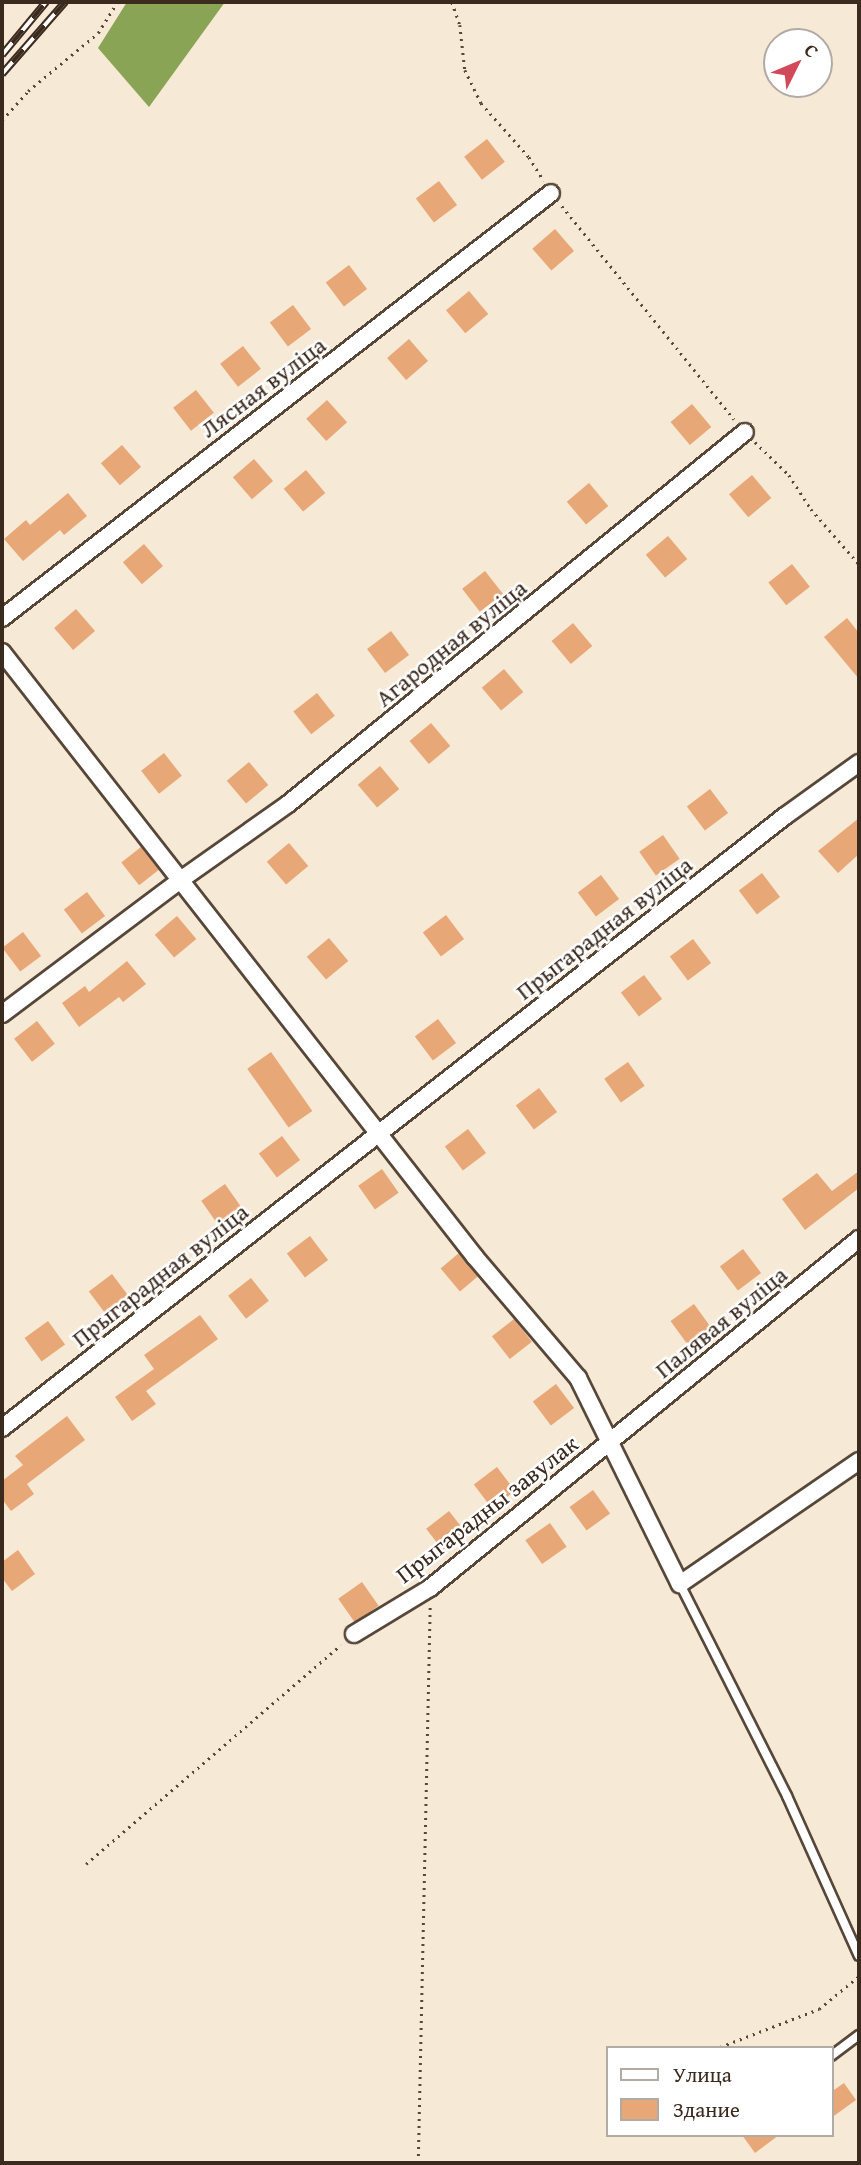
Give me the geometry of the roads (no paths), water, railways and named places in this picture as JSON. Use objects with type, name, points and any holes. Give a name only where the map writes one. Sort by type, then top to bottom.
[{"type":"street","name":"Лясная вуліца","points":[[2,618],[551,193]]},
{"type":"street","name":"Агародная вуліца","points":[[2,1014],[179,881],[288,804],[745,432]]},
{"type":"street","points":[[2,652],[475,1256],[578,1378],[680,1584],[859,1461]]},
{"type":"street","name":"Прыгарадная вуліца","points":[[2,1428],[785,816],[859,763]]},
{"type":"street","name":"Палявая вуліца","points":[[611,1441],[859,1240]]},
{"type":"street","name":"Прыгарадны завулак","points":[[354,1634],[430,1588],[611,1441]]},
{"type":"lane","points":[[680,1584],[788,1796],[859,1956]]},
{"type":"lane","points":[[833,2054],[859,2035]]},
{"type":"railway","points":[[2,55],[46,2]]},
{"type":"railway","points":[[2,74],[65,2]]}]
